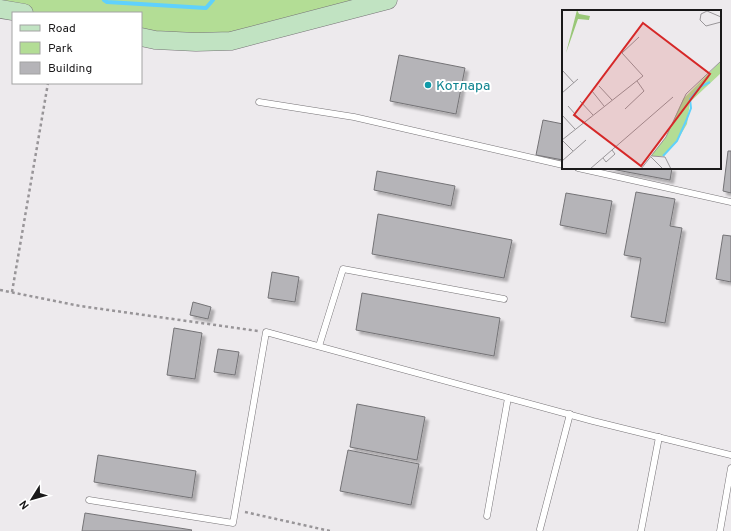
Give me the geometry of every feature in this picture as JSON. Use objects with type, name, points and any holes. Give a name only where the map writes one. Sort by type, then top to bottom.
[{"type":"main road","points":[[142,37],[155,40],[196,42],[231,41],[388,0]]},
{"type":"main road","points":[[0,9],[18,12]]},
{"type":"lane","points":[[259,102],[354,117],[562,165]]},
{"type":"lane","points":[[582,169],[731,202]]},
{"type":"lane","points":[[319,346],[343,269],[504,299]]},
{"type":"lane","points":[[89,500],[233,523],[266,332],[508,398],[731,456]]},
{"type":"lane","points":[[487,516],[508,398]]},
{"type":"lane","points":[[540,530],[570,414]]},
{"type":"lane","points":[[641,531],[659,437]]},
{"type":"lane","points":[[720,531],[731,468]]},
{"type":"path","points":[[12,292],[48,84]]},
{"type":"path","points":[[0,290],[80,306],[266,332]]},
{"type":"path","points":[[236,510],[330,531]]},
{"type":"green space","points":[[0,0],[388,0],[231,41],[142,37],[142,12],[18,12],[0,9]]},
{"type":"building","name":"Котлара","points":[[399,55],[465,68],[456,114],[390,101]]},
{"type":"building","points":[[543,120],[562,124],[562,160],[536,155]]},
{"type":"building","points":[[728,151],[731,151],[731,193],[723,191]]},
{"type":"building","points":[[611,169],[672,169],[670,180]]},
{"type":"building","points":[[377,171],[455,186],[451,206],[374,190]]},
{"type":"building","points":[[636,192],[675,199],[670,226],[682,228],[665,323],[631,317],[641,258],[624,255]]},
{"type":"building","points":[[566,193],[612,201],[606,234],[560,225]]},
{"type":"building","points":[[378,214],[512,240],[504,278],[372,254]]},
{"type":"building","points":[[723,235],[731,236],[731,282],[716,279]]},
{"type":"building","points":[[272,272],[299,277],[295,302],[268,298]]},
{"type":"building","points":[[362,293],[500,318],[494,356],[356,330]]},
{"type":"building","points":[[193,302],[211,307],[208,319],[190,315]]},
{"type":"building","points":[[174,328],[202,333],[195,379],[167,375]]},
{"type":"building","points":[[218,349],[239,352],[235,375],[214,372]]},
{"type":"building","points":[[357,404],[425,417],[417,460],[350,447]]},
{"type":"building","points":[[348,450],[419,464],[411,505],[340,491]]},
{"type":"building","points":[[98,455],[196,471],[192,498],[94,482]]},
{"type":"building","points":[[85,513],[192,530],[82,531]]},
{"type":"waterway","points":[[104,0],[107,2],[206,8],[213,0]]},
{"type":"place","name":"Котлара","points":[[428,85]]}]
